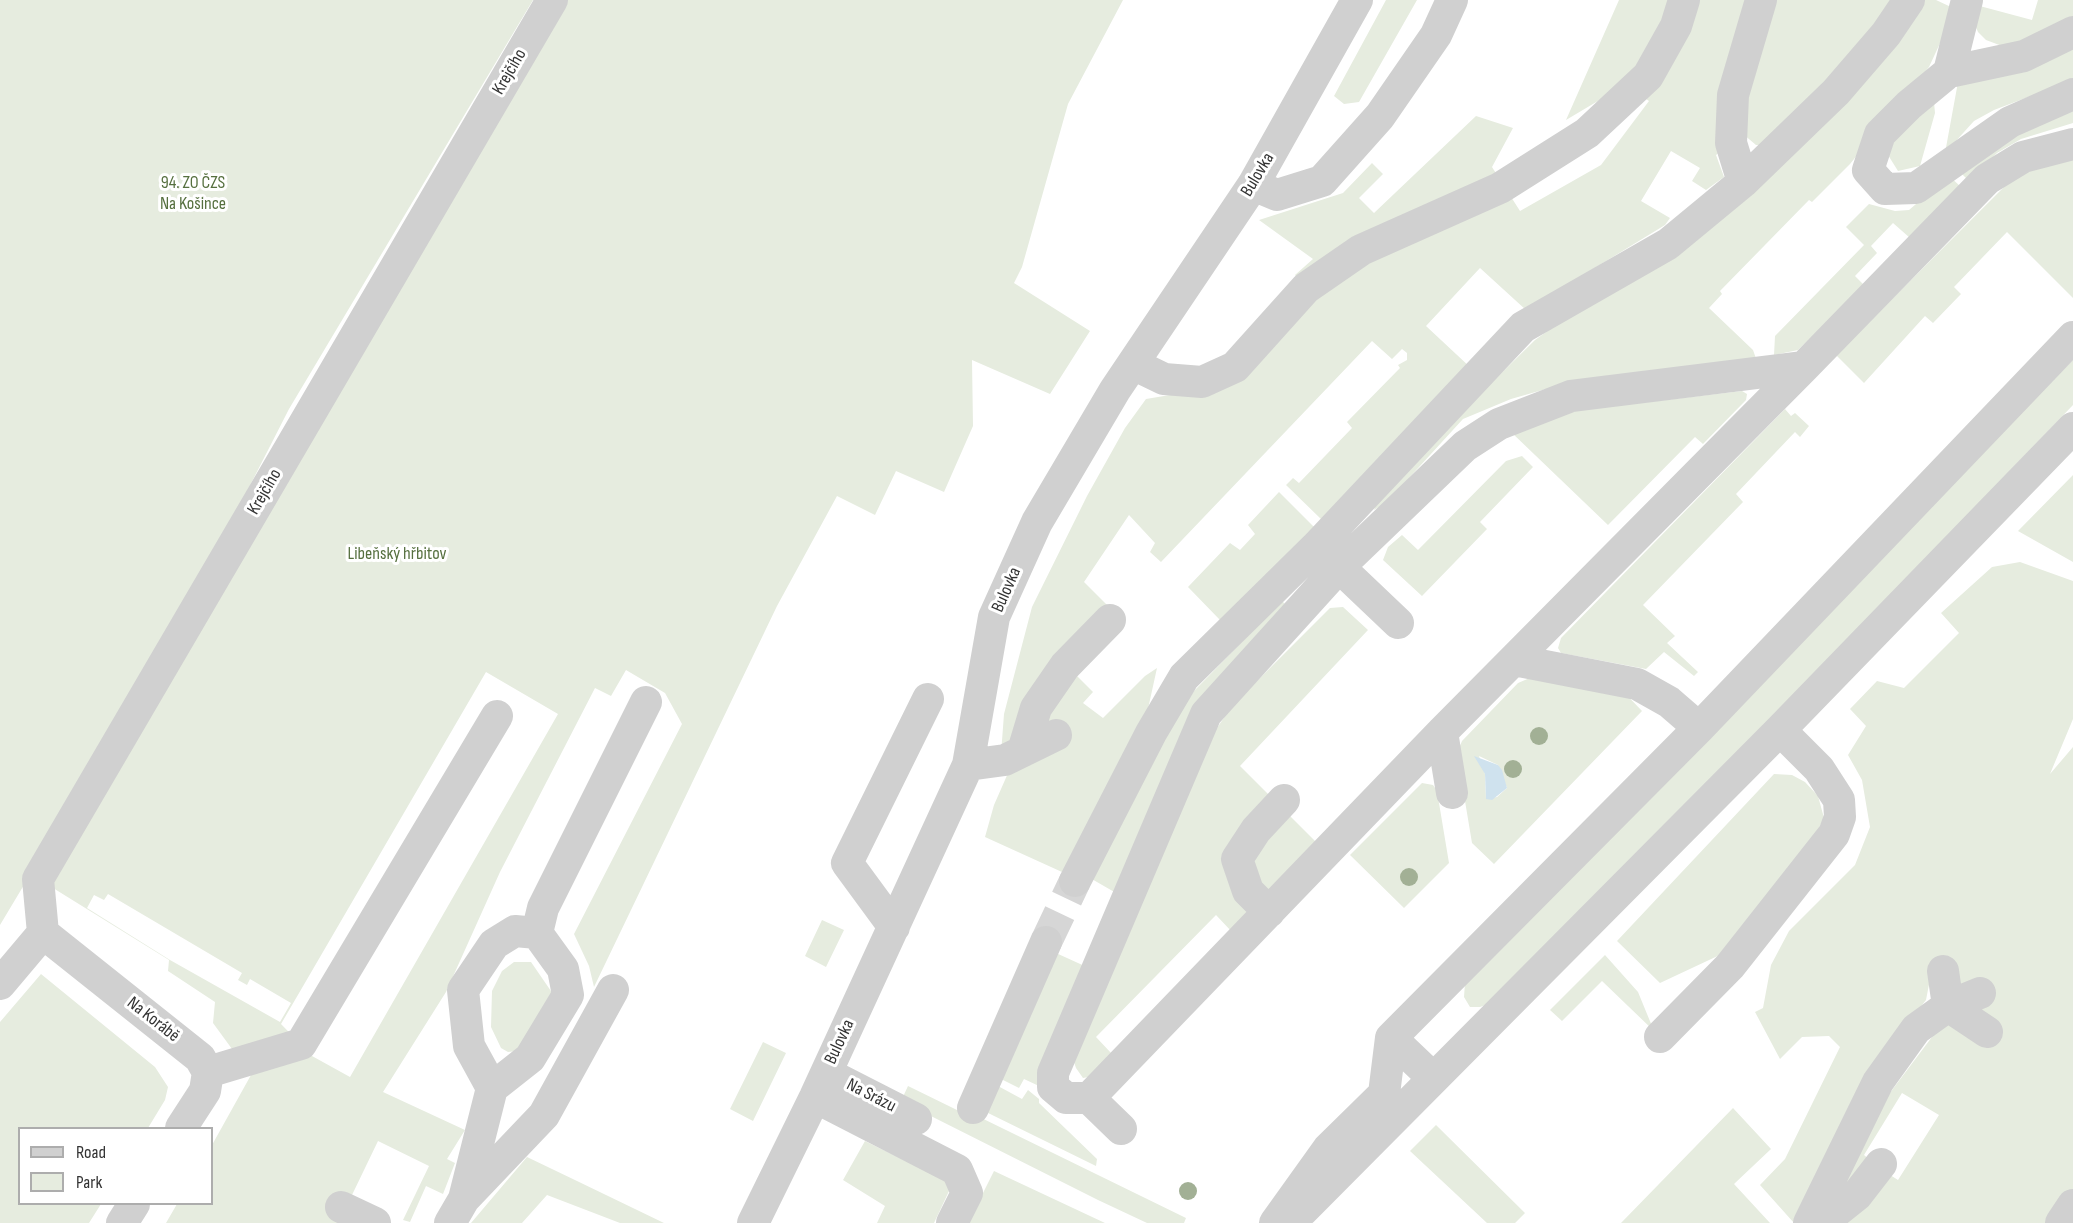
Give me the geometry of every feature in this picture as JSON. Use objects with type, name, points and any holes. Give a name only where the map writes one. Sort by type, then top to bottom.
[{"type":"street","name":"Krejčího","points":[[43,933],[38,879],[552,0]]},
{"type":"street","name":"Bulovka","points":[[753,1223],[821,1086],[968,765],[994,617],[1037,522],[1133,364],[1253,185],[1357,0]]},
{"type":"street","points":[[1253,185],[1277,195],[1322,181],[1380,116],[1436,35],[1452,0]]},
{"type":"street","points":[[1133,364],[1153,376],[1164,379],[1202,382],[1235,367],[1306,288],[1361,250],[1500,188],[1587,133],[1648,76],[1676,26],[1683,0]]},
{"type":"street","points":[[1743,182],[1731,143],[1733,95],[1761,0]]},
{"type":"street","points":[[1075,881],[1151,733],[1184,677],[1317,546],[1523,327],[1668,244],[1743,182],[1836,92],[1886,34],[1909,0]]},
{"type":"street","points":[[1949,72],[1967,0]]},
{"type":"street","points":[[2073,32],[2024,56],[1949,72],[1909,105],[1880,134],[1868,170],[1885,189],[1916,188],[2010,122],[2073,94]]},
{"type":"street","points":[[1089,1098],[1442,732],[1987,179],[2023,157],[2073,144]]},
{"type":"street","points":[[1275,1223],[1328,1149],[1384,1094],[1391,1038],[1699,728],[2073,337]]},
{"type":"street","points":[[1121,1129],[1089,1098],[1066,1098],[1053,1087],[1053,1073],[1206,714],[1340,566],[1465,447],[1499,424],[1571,396],[1804,367]]},
{"type":"street","points":[[1290,1223],[1780,730],[2073,428]]},
{"type":"street","points":[[1317,546],[1398,623]]},
{"type":"street","points":[[1023,751],[1036,708],[1065,666],[1110,620]]},
{"type":"street","points":[[1514,660],[1636,684],[1669,702],[1699,728]]},
{"type":"street","points":[[894,927],[847,862],[928,699]]},
{"type":"street","points":[[537,933],[543,908],[646,702]]},
{"type":"street","points":[[182,1127],[205,1090],[208,1072],[301,1044],[498,716]]},
{"type":"street","points":[[1660,1037],[1730,966],[1834,834],[1840,818],[1839,800],[1819,769],[1780,730]]},
{"type":"street","points":[[1442,732],[1452,793]]},
{"type":"street","points":[[968,765],[994,764],[1056,735]]},
{"type":"street","points":[[1269,912],[1248,891],[1237,859],[1256,830],[1284,800]]},
{"type":"street","points":[[457,1211],[492,1088],[530,1058],[568,995],[563,969],[537,933],[515,931],[494,944],[463,990],[469,1046],[492,1088]]},
{"type":"street","points":[[0,984],[43,933]]},
{"type":"street","name":"Na Korábě","points":[[43,933],[200,1058],[208,1072]]},
{"type":"street","points":[[972,1108],[1046,942]]},
{"type":"street","points":[[1943,971],[1948,1006],[1988,1032]]},
{"type":"street","points":[[457,1211],[544,1115],[613,990]]},
{"type":"street","points":[[1809,1223],[1878,1082],[1916,1029],[1948,1006],[1980,993]]},
{"type":"street","points":[[1391,1038],[1433,1077]]},
{"type":"street","points":[[821,1086],[957,1170],[967,1193],[952,1223]]},
{"type":"street","name":"Na Srázu","points":[[821,1086],[916,1119]]},
{"type":"street","points":[[1310,1223],[1357,1180],[1401,1110]]},
{"type":"street","points":[[1822,1223],[1857,1195],[1881,1164]]},
{"type":"street","points":[[122,1223],[133,1205]]},
{"type":"street","points":[[2061,1223],[2073,1205]]},
{"type":"street","points":[[341,1207],[375,1223]]},
{"type":"green space","name":"94. ZO ČZS Na Košince","points":[[0,0],[533,0],[289,409],[172,638],[0,925]]},
{"type":"green space","name":"Libeňský hřbitov","points":[[563,0],[1123,0],[1068,104],[1022,267],[1014,283],[1090,331],[1050,394],[972,360],[973,426],[944,492],[896,471],[875,515],[837,496],[777,606],[594,987],[589,966],[574,934],[682,724],[665,693],[626,670],[611,696],[595,688],[500,872],[446,992],[383,1092],[465,1130],[447,1159],[455,1163],[443,1194],[426,1186],[410,1222],[403,1220],[429,1166],[378,1141],[352,1195],[345,1223],[166,1223],[176,1205],[213,1205],[213,1143],[251,1075],[213,1023],[215,1002],[168,971],[169,960],[45,883]],"holes":[[[486,672],[558,714],[350,1077],[312,1056],[281,1024]],[[108,894],[242,973],[238,980],[247,985],[250,979],[291,1003],[280,1022],[170,960],[87,908],[94,895],[104,900]]]},
{"type":"green space","points":[[1386,0],[1417,0],[1359,102],[1344,104],[1334,96]]},
{"type":"green space","points":[[1619,0],[1896,0],[1847,60],[1768,145],[1756,145],[1743,134],[1716,155],[1724,177],[1706,190],[1692,181],[1700,168],[1671,151],[1641,201],[1670,218],[1665,225],[1526,310],[1480,268],[1426,326],[1471,368],[1322,520],[1286,485],[1293,478],[1299,483],[1352,428],[1347,422],[1400,368],[1398,365],[1407,360],[1407,353],[1402,349],[1392,359],[1372,341],[1161,562],[1150,552],[1155,543],[1129,515],[1084,582],[1107,605],[1057,656],[1093,692],[1083,703],[1103,718],[1145,676],[1157,668],[1146,718],[1073,877],[985,837],[994,805],[1012,764],[1001,754],[1004,714],[1032,607],[1087,496],[1125,428],[1146,399],[1170,395],[1312,296],[1295,275],[1313,259],[1259,220],[1343,193],[1372,163],[1383,174],[1359,198],[1374,213],[1476,116],[1513,128],[1492,167],[1520,211],[1601,165],[1649,101],[1637,93],[1608,95],[1566,120]]},
{"type":"green space","points":[[1920,0],[1936,0],[1951,7],[1948,26],[1929,67],[1850,164],[1812,202],[1809,200],[1720,291],[1722,294],[1709,308],[1753,350],[1759,367],[1574,381],[1511,399],[1463,419],[1387,502],[1374,510],[1378,498],[1397,476],[1535,340],[1574,312],[1651,271]]},
{"type":"green space","points":[[2038,0],[2073,0],[2073,24],[2063,30],[2002,46],[1986,40],[1978,32],[1972,18],[1976,5],[2032,20]]},
{"type":"green space","points":[[2073,44],[2073,80],[1994,110],[1974,121],[1945,153],[1958,82]]},
{"type":"green space","points":[[1934,102],[1935,113],[1920,166],[1898,171],[1888,155],[1890,144]]},
{"type":"green space","points":[[2073,111],[2073,123],[2021,139],[1997,153],[1969,181],[1956,168],[2005,137]]},
{"type":"green space","points":[[2073,154],[2073,298],[2007,232],[1954,287],[1961,294],[1933,323],[1925,316],[1864,383],[1836,355],[2007,184],[2035,164]]},
{"type":"green space","points":[[1949,176],[1960,186],[1910,238],[1893,223],[1871,246],[1877,253],[1855,276],[1865,286],[1798,350],[1774,355],[1775,336],[1864,245],[1846,227],[1869,204],[1895,211],[1909,210]]},
{"type":"green space","points":[[2073,360],[2073,405],[1730,762],[1494,1002],[1480,1007],[1470,1007],[1464,997],[1465,983]]},
{"type":"green space","points":[[1742,391],[1747,394],[1746,400],[1703,444],[1695,437],[1608,525],[1511,432],[1572,411]]},
{"type":"green space","points":[[1785,409],[1791,416],[1795,413],[1809,426],[1800,437],[1795,432],[1736,494],[1743,502],[1643,605],[1675,636],[1667,643],[1698,672],[1694,676],[1664,652],[1646,669],[1561,653],[1558,648],[1561,638]]},
{"type":"green space","points":[[1522,456],[1533,467],[1480,522],[1487,529],[1422,596],[1383,560],[1388,547],[1402,535],[1418,550],[1506,461]]},
{"type":"green space","points":[[2073,475],[2073,562],[2018,531]]},
{"type":"green space","points":[[1279,492],[1314,527],[1220,620],[1188,587],[1230,543],[1240,550],[1255,534],[1248,525]]},
{"type":"green space","points":[[2020,562],[2073,581],[2073,719],[2050,774],[2073,747],[2073,1192],[2054,1223],[1840,1223],[1887,1173],[1898,1180],[1939,1115],[1902,1093],[1864,1155],[1870,1160],[1843,1191],[1868,1122],[1941,1025],[1932,969],[1926,1000],[1886,1051],[1794,1223],[1760,1185],[1785,1159],[1840,1047],[1829,1036],[1802,1037],[1780,1059],[1755,1012],[1763,1008],[1771,965],[1789,931],[1855,865],[1870,827],[1862,780],[1848,755],[1866,726],[1850,709],[1877,681],[1904,688],[1959,633],[1941,613],[1992,567]]},
{"type":"green space","points":[[1282,601],[1286,605],[1203,706],[1123,897],[1090,878],[1159,743],[1194,691]]},
{"type":"green space","points":[[1343,607],[1368,630],[1240,766],[1317,843],[1232,932],[1216,915],[1096,1037],[1112,1054],[1094,1076],[1083,1078],[1072,1056],[1206,744],[1232,706],[1330,608]]},
{"type":"green space","points":[[1532,677],[1620,688],[1642,711],[1494,864],[1472,843],[1457,753],[1462,741],[1518,683]],"holes":[[[1479,756],[1498,765],[1507,788],[1497,797],[1486,799],[1485,774]]]},
{"type":"green space","points":[[1774,774],[1792,775],[1805,782],[1818,796],[1824,818],[1811,844],[1724,953],[1660,983],[1617,941]]},
{"type":"green space","points":[[1422,783],[1433,785],[1437,791],[1449,863],[1404,908],[1350,855]]},
{"type":"green space","points":[[822,920],[844,930],[826,967],[805,956]]},
{"type":"green space","points":[[1056,953],[1089,968],[1039,1086],[1024,1079],[1019,1088],[1003,1080],[1001,1075]]},
{"type":"green space","points":[[1605,955],[1638,992],[1654,1031],[1602,981],[1562,1021],[1550,1010]]},
{"type":"green space","points":[[514,962],[531,962],[553,994],[517,1051],[508,1052],[501,1048],[491,1027],[492,991],[502,971]]},
{"type":"green space","points":[[41,974],[155,1067],[168,1087],[165,1100],[149,1127],[18,1127],[18,1205],[100,1205],[89,1223],[0,1223],[0,1022]]},
{"type":"green space","points":[[763,1042],[786,1053],[753,1121],[730,1109]]},
{"type":"green space","points":[[908,1086],[957,1110],[963,1109],[1186,1218],[1184,1223],[1147,1223],[1098,1200],[901,1101]]},
{"type":"green space","points":[[998,1086],[1022,1099],[1028,1090],[1097,1159],[1096,1166],[984,1111]]},
{"type":"green space","points":[[1733,1108],[1771,1149],[1734,1184],[1770,1223],[1621,1223]]},
{"type":"green space","points":[[1436,1125],[1525,1213],[1515,1223],[1487,1223],[1410,1151]]},
{"type":"green space","points":[[865,1141],[946,1181],[949,1191],[934,1223],[877,1223],[885,1206],[843,1180]]},
{"type":"green space","points":[[527,1157],[664,1223],[620,1223],[547,1195],[522,1223],[471,1223]]},
{"type":"green space","points":[[994,1171],[1105,1223],[968,1223]]},
{"type":"water","points":[[1474,756],[1498,765],[1502,770],[1507,788],[1492,800],[1486,799],[1485,774]]},
{"type":"tunnel","points":[[1046,942],[1075,881]]}]
